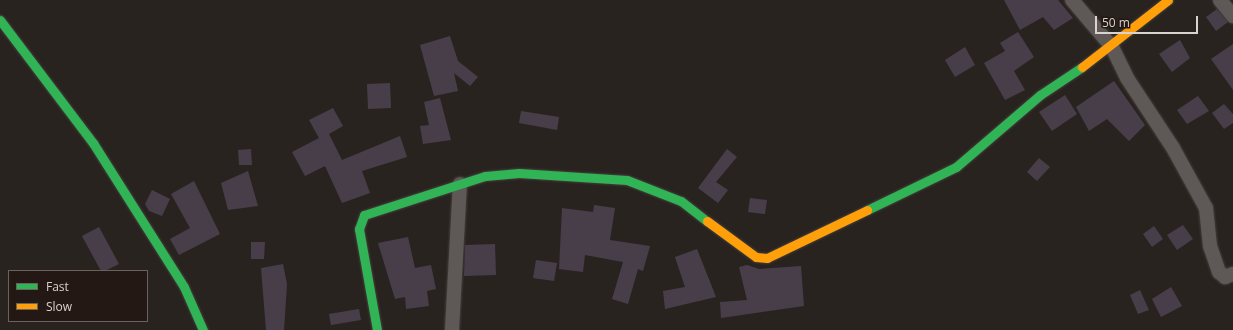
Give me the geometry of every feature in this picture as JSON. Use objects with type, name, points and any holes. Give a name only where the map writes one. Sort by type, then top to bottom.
[{"type":"street","points":[[1072,0],[1112,47],[1127,78],[1173,148],[1206,208],[1210,246],[1219,272],[1225,277],[1233,274]]},
{"type":"street","points":[[377,330],[359,229],[360,217],[485,176],[519,173],[627,180],[681,201],[738,245],[756,256],[767,258],[956,168],[1040,95],[1112,47],[1168,0]]},
{"type":"street","points":[[1220,0],[1233,16]]},
{"type":"street","points":[[0,20],[98,150],[184,287],[203,330]]},
{"type":"street","points":[[452,330],[460,184]]},
{"type":"building","points":[[1004,0],[1058,0],[1073,18],[1054,30],[1043,17],[1020,30]]},
{"type":"building","points":[[1217,9],[1228,22],[1216,31],[1206,17]]},
{"type":"building","points":[[1018,32],[1034,57],[1014,71],[1025,90],[1005,100],[984,63],[1005,51],[1000,43]]},
{"type":"building","points":[[450,36],[458,61],[478,77],[470,86],[454,73],[458,91],[434,96],[420,45]]},
{"type":"building","points":[[1180,40],[1190,58],[1172,72],[1159,54]]},
{"type":"building","points":[[1233,44],[1233,90],[1211,59]]},
{"type":"building","points":[[965,47],[975,65],[955,77],[945,60]]},
{"type":"building","points":[[1114,81],[1145,125],[1129,141],[1107,119],[1089,131],[1076,107]]},
{"type":"building","points":[[390,83],[391,108],[368,109],[367,84]]},
{"type":"building","points":[[1065,95],[1077,114],[1052,131],[1039,112]]},
{"type":"building","points":[[1198,96],[1209,111],[1187,124],[1177,110]]},
{"type":"building","points":[[440,98],[451,140],[423,144],[420,126],[429,125],[424,102]]},
{"type":"building","points":[[1224,104],[1233,114],[1233,123],[1224,129],[1212,113]]},
{"type":"building","points":[[333,108],[343,126],[329,134],[342,160],[400,136],[407,157],[362,171],[370,193],[342,203],[325,166],[305,176],[292,152],[319,138],[309,120]]},
{"type":"building","points":[[521,111],[559,117],[557,130],[519,123]]},
{"type":"building","points":[[251,149],[252,165],[239,165],[238,150]]},
{"type":"building","points":[[727,149],[737,157],[716,182],[728,190],[718,203],[698,188]]},
{"type":"building","points":[[1039,158],[1050,167],[1037,181],[1027,172]]},
{"type":"building","points":[[248,171],[258,206],[228,210],[221,183]]},
{"type":"building","points":[[194,181],[220,234],[179,255],[170,239],[190,228],[171,194]]},
{"type":"building","points":[[152,190],[170,199],[162,216],[149,211],[145,204]]},
{"type":"building","points":[[750,198],[767,200],[765,214],[748,212]]},
{"type":"building","points":[[594,205],[615,208],[610,240],[650,246],[643,271],[638,269],[628,304],[612,299],[623,262],[585,255],[583,272],[559,269],[562,208],[593,212]]},
{"type":"building","points":[[1183,225],[1193,239],[1177,250],[1167,235]]},
{"type":"building","points":[[1154,226],[1163,239],[1152,247],[1143,234]]},
{"type":"building","points":[[99,227],[119,264],[107,270],[100,270],[82,236]]},
{"type":"building","points":[[408,237],[415,268],[431,265],[436,289],[427,291],[429,306],[406,309],[405,297],[395,299],[378,243]]},
{"type":"building","points":[[251,242],[265,242],[264,259],[251,259]]},
{"type":"building","points":[[495,244],[496,275],[464,276],[465,245]]},
{"type":"building","points":[[697,249],[716,297],[665,309],[663,291],[685,287],[675,257]]},
{"type":"building","points":[[536,260],[557,263],[554,281],[533,278]]},
{"type":"building","points":[[283,264],[287,284],[284,330],[266,330],[261,268]]},
{"type":"building","points":[[747,265],[759,269],[801,266],[804,306],[721,318],[720,302],[747,300],[739,267]]},
{"type":"building","points":[[1171,287],[1182,306],[1161,317],[1152,299]]},
{"type":"building","points":[[1140,290],[1149,310],[1138,314],[1130,295]]},
{"type":"building","points":[[359,309],[361,320],[331,325],[329,314]]},
{"type":"traffic: fast","points":[[0,20],[93,143],[184,287],[203,330]]},
{"type":"traffic: fast","points":[[867,210],[956,167],[1040,95],[1082,67]]},
{"type":"traffic: fast","points":[[377,330],[359,229],[364,215],[485,176],[519,173],[627,180],[681,201],[707,221]]},
{"type":"traffic: slow","points":[[1082,67],[1168,0]]},
{"type":"traffic: slow","points":[[707,221],[756,257],[767,258],[867,210]]}]
